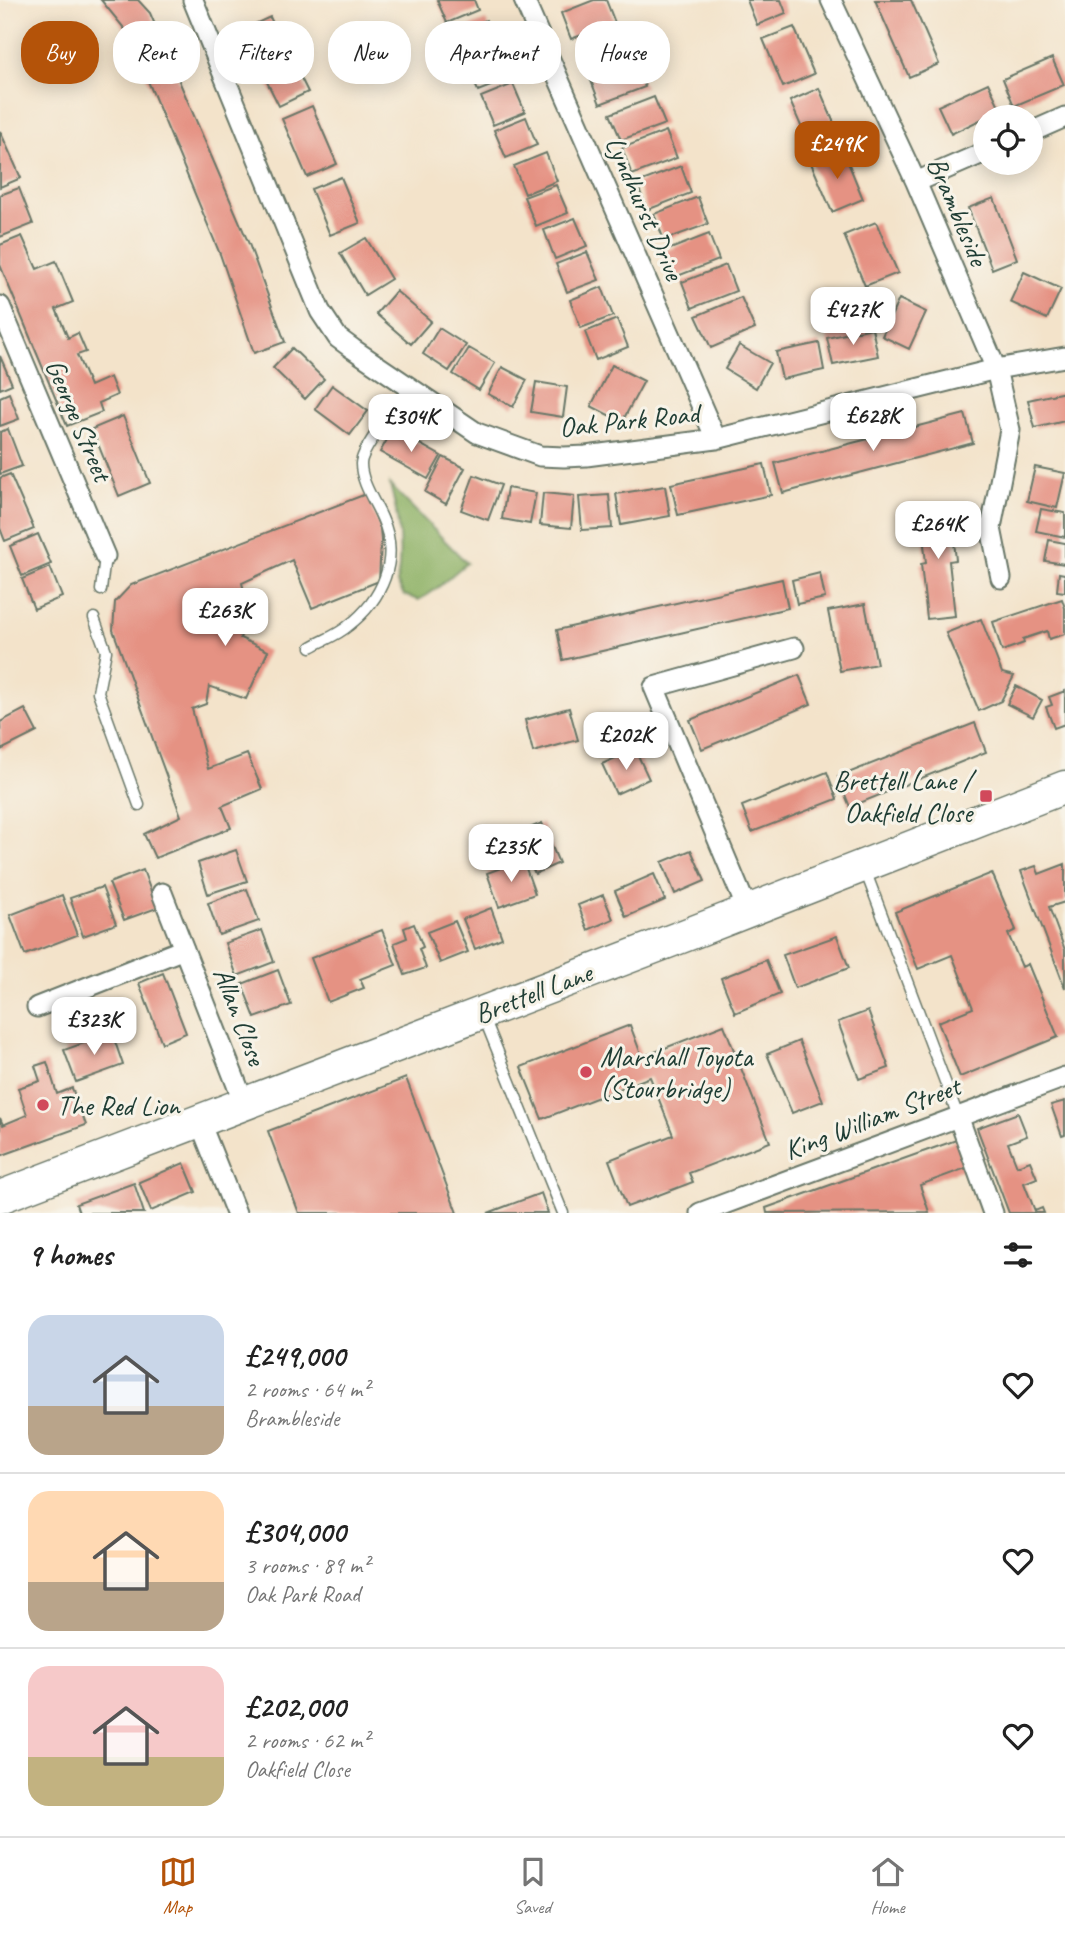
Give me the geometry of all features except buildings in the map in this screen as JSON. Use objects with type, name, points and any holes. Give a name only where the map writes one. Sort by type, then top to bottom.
[{"type":"main road","name":"Brettell Lane","points":[[0,1197],[1065,787]]},
{"type":"street","name":"Oak Park Road","points":[[193,0],[320,311],[338,338],[477,433],[540,456],[586,456],[716,439],[996,369],[1065,357]]},
{"type":"street","name":"Lyndhurst Drive","points":[[524,0],[716,439]]},
{"type":"street","name":"Brambleside","points":[[831,0],[916,182],[996,369],[1010,430],[991,528],[1001,578]]},
{"type":"street","points":[[1043,127],[1065,117]]},
{"type":"street","points":[[916,182],[973,157]]},
{"type":"street","name":"George Street","points":[[0,306],[106,556]]},
{"type":"street","points":[[747,909],[654,687],[794,648]]},
{"type":"street","name":"Allan Close","points":[[162,893],[244,1103]]},
{"type":"street","name":"Allan Close","points":[[37,1007],[184,949]]},
{"type":"street","name":"King William Street","points":[[700,1213],[1065,1077]]},
{"type":"street","points":[[958,1116],[993,1213]]},
{"type":"street","points":[[200,1120],[236,1213]]},
{"type":"lane","points":[[311,647],[348,627],[372,602],[384,581],[391,557],[390,540],[363,477],[361,462],[366,449],[410,388]]},
{"type":"lane","points":[[101,590],[106,556]]},
{"type":"lane","points":[[94,618],[106,651],[98,692],[139,805]]},
{"type":"lane","points":[[863,866],[958,1116]]},
{"type":"lane","points":[[482,1013],[563,1213]]},
{"type":"green space","points":[[390,485],[467,563],[438,588],[418,600],[404,595],[397,583],[399,534]]},
{"type":"place","name":"Brettell Lane / Oakfield Close","points":[[986,796]]},
{"type":"place","name":"Marshall Toyota (Stourbridge)","points":[[586,1072]]},
{"type":"place","name":"The Red Lion","points":[[43,1105]]}]
